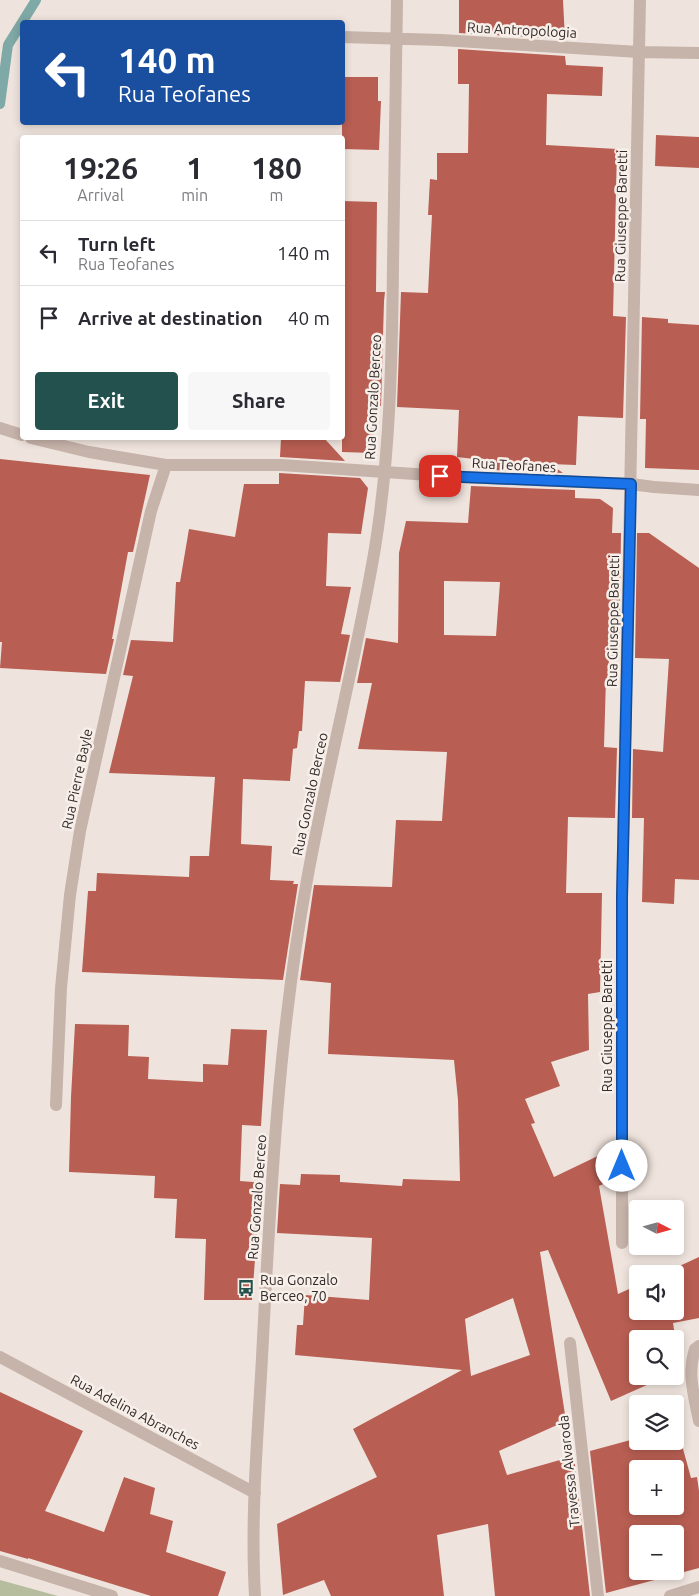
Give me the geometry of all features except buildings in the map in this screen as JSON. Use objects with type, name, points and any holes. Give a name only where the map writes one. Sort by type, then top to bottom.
[{"type":"street","name":"Rua Gonzalo Berceo","points":[[255,1596],[253,1540],[268,1253],[289,987],[307,878],[344,707],[375,547],[384,472],[389,415],[392,328],[397,0]]},
{"type":"street","name":"Rua Giuseppe Baretti","points":[[622,1242],[622,897],[640,0]]},
{"type":"street","name":"Rua Antropologia","points":[[345,37],[441,40],[639,52],[699,53]]},
{"type":"street","points":[[0,428],[20,434]]},
{"type":"street","name":"Rua Teofanes","points":[[39,440],[89,452],[166,465],[281,465],[631,484],[699,490]]},
{"type":"street","name":"Rua Pierre Bayle","points":[[56,1105],[61,988],[70,895],[80,831],[151,511],[166,465]]},
{"type":"street","name":"Travessa Alvaroda","points":[[570,1343],[598,1596]]},
{"type":"street","points":[[699,1346],[695,1348],[691,1363],[692,1382],[699,1421]]},
{"type":"street","name":"Rua Adelina Abranches","points":[[0,1357],[255,1493]]},
{"type":"street","points":[[0,1561],[112,1596]]},
{"type":"street","points":[[670,1596],[699,1587]]},
{"type":"green space","points":[[0,1580],[58,1596],[0,1596]]},
{"type":"waterway","points":[[24,20],[36,0]]},
{"type":"waterway","points":[[0,104],[8,45],[20,26]]},
{"type":"place","name":"Rua Gonzalo Berceo, 70","points":[[246,1288]]},
{"type":"route","points":[[440,476],[631,484],[622,897],[622,1166]]}]
